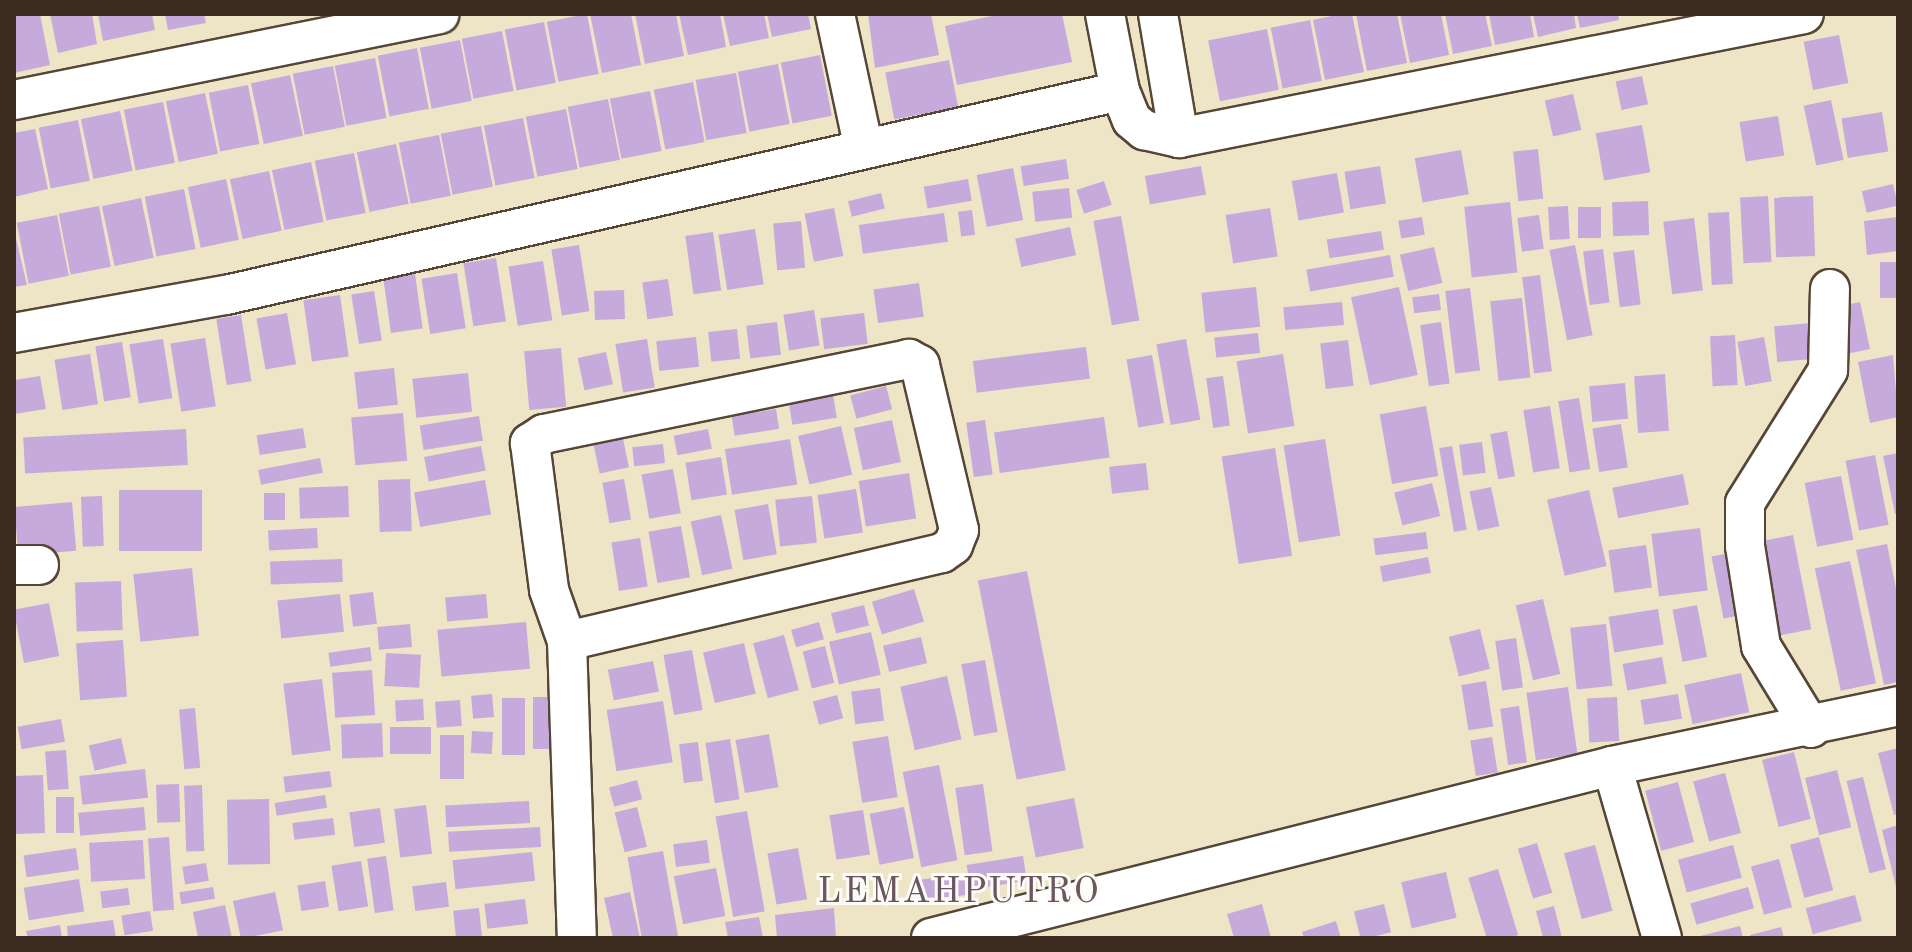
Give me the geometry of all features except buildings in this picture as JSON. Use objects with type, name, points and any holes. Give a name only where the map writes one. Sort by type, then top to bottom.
[{"type":"street","points":[[14,100],[439,14]]},
{"type":"street","points":[[835,14],[864,149]]},
{"type":"street","points":[[1105,14],[1120,91],[1132,120],[1144,130],[1179,138],[1804,14]]},
{"type":"street","points":[[1158,14],[1179,138]]},
{"type":"street","points":[[14,333],[226,295],[1120,91]]},
{"type":"street","points":[[1811,728],[1761,646],[1745,546],[1745,503],[1828,370],[1830,289]]},
{"type":"street","points":[[567,641],[942,553],[953,545],[959,530],[920,365],[909,359],[534,439],[529,448],[549,590],[567,641],[577,938]]},
{"type":"street","points":[[931,938],[1612,766],[1811,728],[1898,706]]},
{"type":"street","points":[[1612,766],[1662,938]]},
{"type":"district","name":"LEMAHPUTRO","points":[[959,894]]}]
